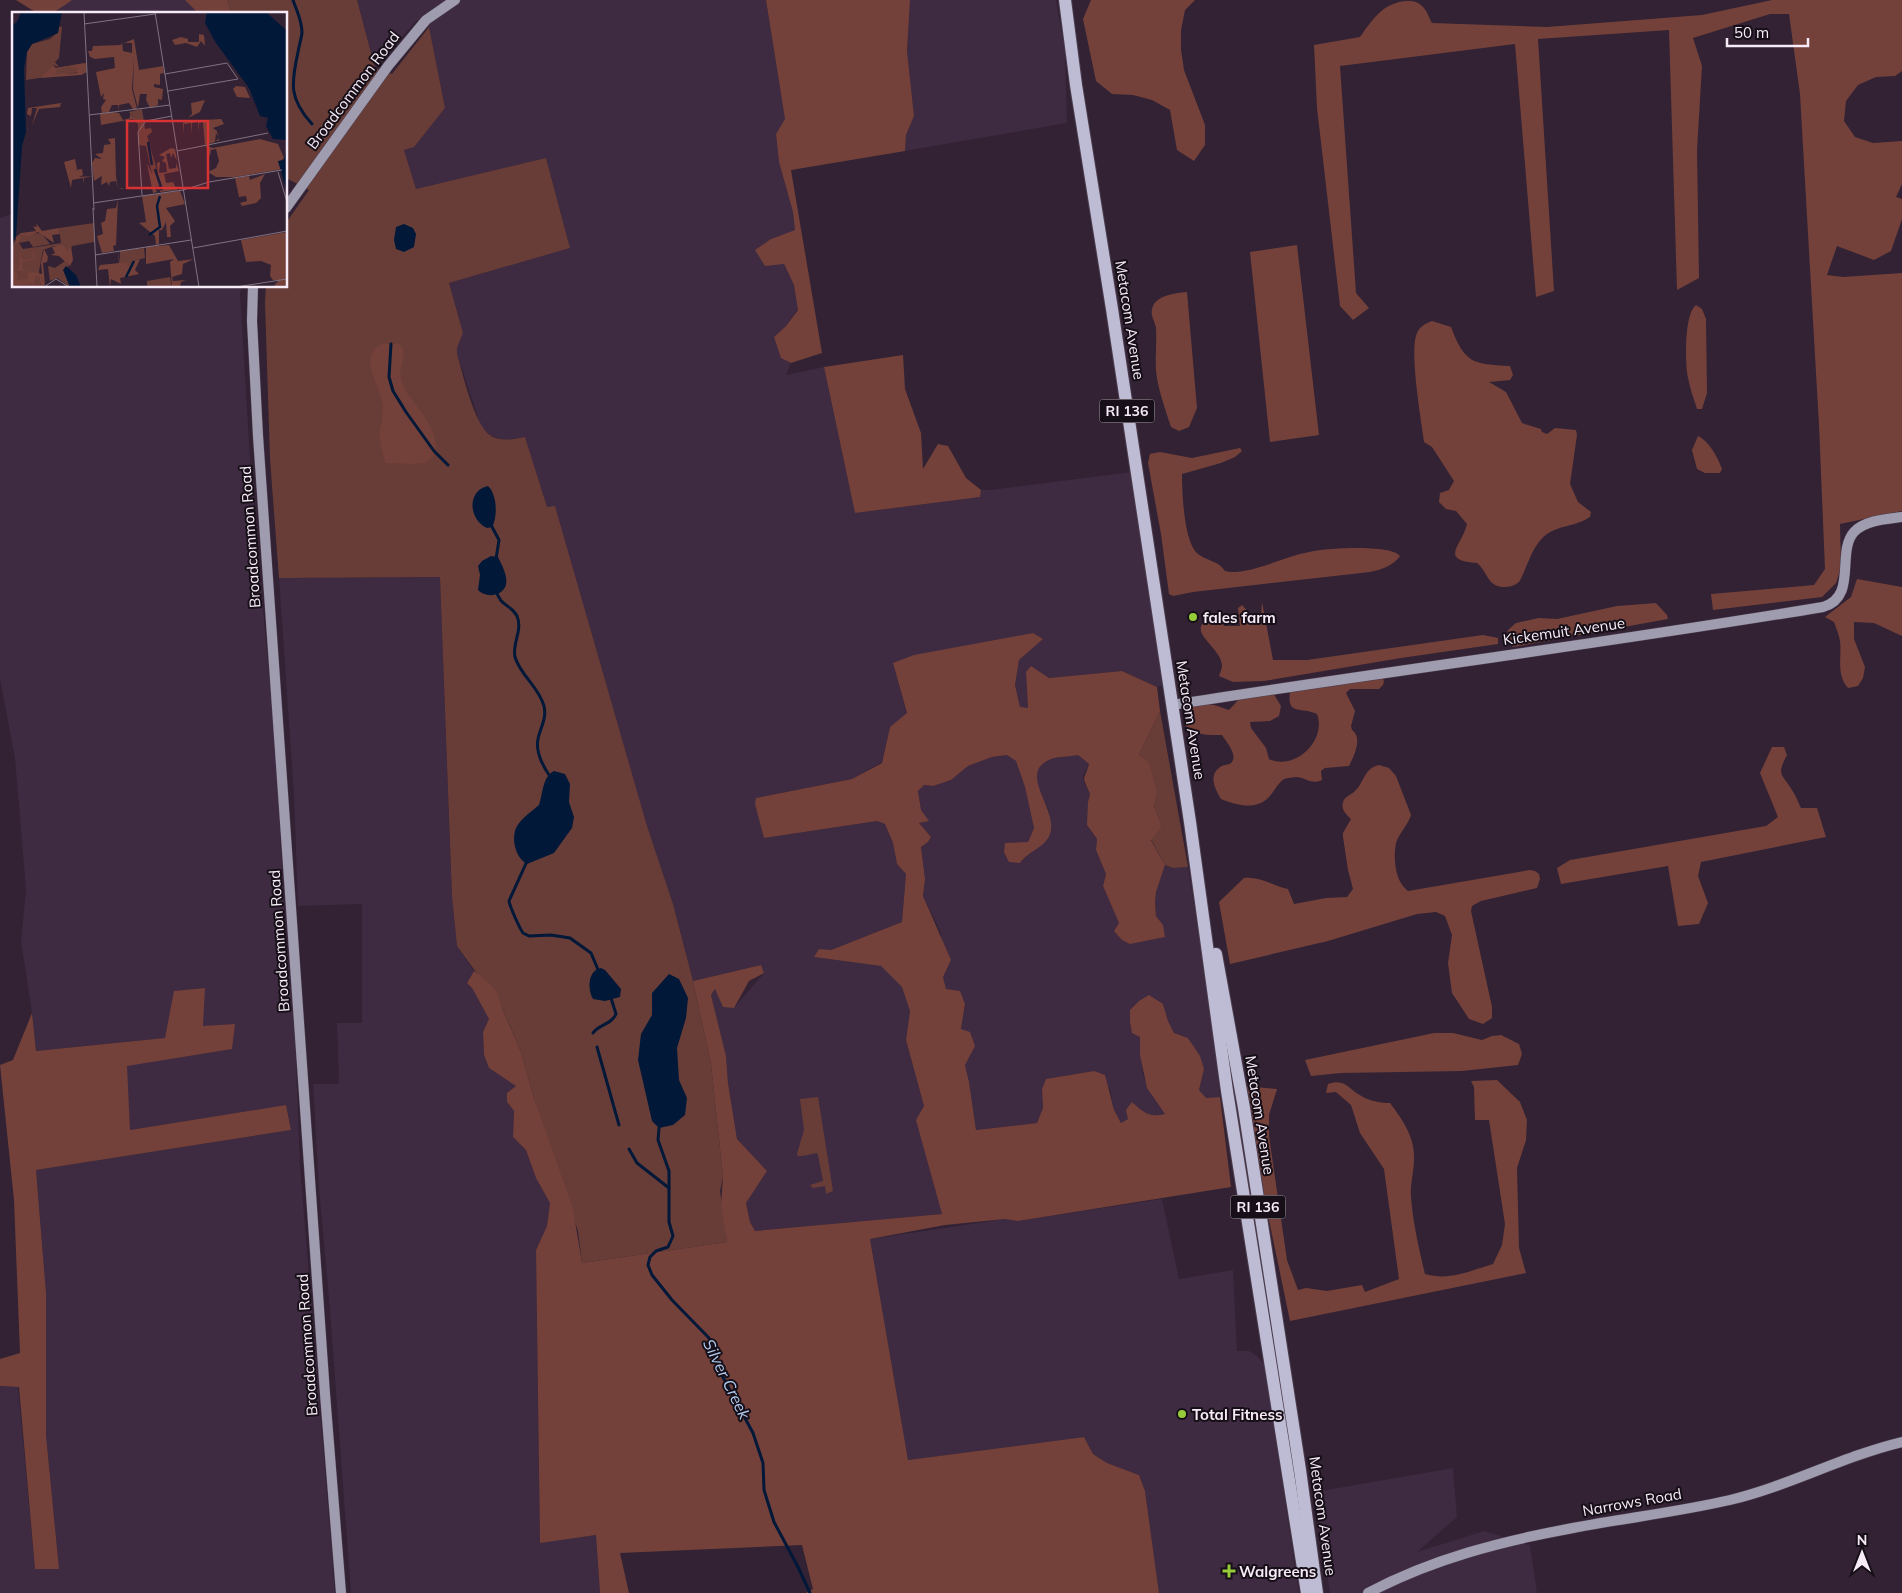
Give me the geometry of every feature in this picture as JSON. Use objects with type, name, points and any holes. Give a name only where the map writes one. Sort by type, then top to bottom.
[{"type":"main road","name":"Metacom Avenue","points":[[1065,0],[1076,85],[1190,822],[1227,1091],[1307,1593]]},
{"type":"main road","name":"Metacom Avenue","points":[[1190,822],[1240,1090],[1318,1593]]},
{"type":"street","name":"Broadcommon Road","points":[[288,205],[388,66],[426,20],[455,0]]},
{"type":"street","name":"Broadcommon Road","points":[[253,288],[252,321],[259,446],[341,1593]]},
{"type":"street","name":"Kickemuit Avenue","points":[[1172,705],[1706,627],[1829,606],[1841,593],[1848,543],[1854,532],[1865,525],[1902,517]]},
{"type":"street","name":"Narrows Road","points":[[1368,1593],[1433,1563],[1460,1554],[1572,1528],[1679,1510],[1761,1493],[1860,1454],[1902,1442]]},
{"type":"shaded area","points":[[16,0],[72,0],[54,12],[37,12]]},
{"type":"shaded area","points":[[72,0],[185,0],[197,12],[56,12]]},
{"type":"shaded area","points":[[185,0],[227,0],[231,12],[197,12]]},
{"type":"shaded area","points":[[227,0],[357,0],[375,68],[392,74],[429,27],[445,108],[414,147],[404,150],[416,189],[546,158],[570,248],[449,283],[463,333],[457,348],[457,354],[479,421],[491,436],[499,439],[525,437],[547,507],[555,506],[647,826],[673,904],[693,981],[711,1064],[723,1177],[720,1191],[727,1242],[582,1263],[578,1231],[533,1095],[521,1052],[493,986],[478,975],[457,946],[452,897],[440,577],[279,578],[270,459],[266,288],[288,288],[288,220],[309,190],[288,179],[288,12],[231,12]]},
{"type":"shaded area","points":[[357,0],[766,0],[785,119],[776,134],[779,162],[793,212],[795,230],[771,239],[794,285],[798,309],[786,326],[774,337],[781,358],[791,363],[786,375],[824,367],[855,513],[980,497],[981,490],[1132,472],[1166,684],[1157,687],[1122,671],[1049,678],[1026,672],[1028,709],[1020,707],[1015,685],[1019,660],[1043,639],[1033,633],[893,663],[907,714],[890,727],[882,762],[852,779],[756,798],[764,838],[877,821],[885,824],[893,843],[897,864],[906,874],[902,922],[831,950],[819,949],[815,957],[881,966],[902,987],[910,1011],[906,1040],[924,1106],[917,1121],[942,1214],[755,1231],[750,1222],[746,1203],[767,1171],[737,1139],[728,1083],[726,1056],[711,995],[715,989],[734,1008],[764,973],[761,965],[693,981],[673,904],[647,826],[555,507],[547,508],[525,437],[507,440],[497,438],[491,436],[481,427],[457,354],[457,348],[463,333],[449,283],[570,248],[546,158],[416,189],[404,150],[414,146],[445,108],[429,28],[417,20],[375,68]]},
{"type":"shaded area","points":[[766,0],[910,0],[907,51],[914,116],[906,135],[905,151],[791,170],[822,353],[791,363],[781,358],[774,337],[786,326],[798,310],[794,285],[784,264],[765,266],[755,250],[771,239],[795,230],[793,212],[779,162],[776,134],[785,119]]},
{"type":"shaded area","points":[[910,0],[1056,0],[1065,52],[1067,123],[905,151],[906,135],[914,116],[907,51]]},
{"type":"shaded area","points":[[1091,0],[1195,0],[1185,10],[1181,30],[1184,70],[1205,125],[1205,145],[1194,161],[1177,150],[1170,110],[1152,100],[1133,95],[1112,94],[1096,81],[1083,19]]},
{"type":"shaded area","points":[[1772,0],[1902,0],[1902,71],[1895,76],[1876,77],[1858,85],[1846,101],[1844,121],[1855,137],[1873,143],[1902,141],[1902,184],[1896,197],[1902,199],[1902,219],[1891,251],[1874,260],[1837,246],[1827,275],[1843,277],[1902,273],[1902,511],[1840,524],[1841,564],[1839,574],[1836,583],[1822,597],[1713,610],[1711,594],[1814,585],[1825,569],[1819,425],[1800,94],[1789,14],[1770,14],[1693,38],[1702,66],[1697,150],[1699,278],[1677,290],[1669,30],[1538,39],[1554,291],[1536,297],[1515,44],[1340,66],[1356,293],[1369,308],[1353,320],[1340,306],[1317,108],[1314,45],[1360,37],[1374,18],[1385,8],[1399,2],[1408,1],[1416,2],[1422,6],[1432,23],[1547,27],[1702,15]]},
{"type":"shaded area","points":[[12,214],[12,288],[241,288],[240,293],[251,475],[276,753],[285,927],[295,1036],[300,1166],[335,1593],[0,1593],[0,1386],[18,1387],[35,1569],[59,1569],[46,1435],[46,1293],[36,1170],[291,1130],[286,1105],[130,1130],[126,1066],[203,1026],[204,988],[174,992],[166,1038],[36,1051],[21,941],[26,889],[15,758],[0,679],[0,218]]},
{"type":"shaded area","points":[[1297,245],[1319,435],[1270,442],[1250,252]]},
{"type":"shaded area","points":[[1187,292],[1197,408],[1189,427],[1179,431],[1171,427],[1158,385],[1156,371],[1156,328],[1152,312],[1155,302],[1159,299],[1168,295]]},
{"type":"shaded area","points":[[1696,305],[1702,309],[1706,319],[1707,393],[1702,409],[1697,409],[1689,382],[1686,362],[1687,328],[1692,310]]},
{"type":"shaded area","points":[[1432,321],[1451,327],[1461,348],[1472,360],[1479,363],[1510,366],[1513,375],[1510,380],[1489,382],[1506,392],[1522,423],[1541,429],[1542,432],[1547,434],[1555,428],[1576,430],[1577,435],[1570,484],[1578,502],[1591,512],[1590,517],[1578,523],[1557,529],[1542,538],[1533,551],[1519,582],[1512,586],[1503,587],[1494,584],[1477,563],[1458,559],[1455,555],[1456,551],[1467,524],[1456,511],[1446,509],[1439,502],[1440,493],[1449,490],[1454,481],[1432,447],[1424,442],[1416,386],[1414,354],[1418,331]]},
{"type":"shaded area","points":[[383,344],[399,344],[403,349],[400,374],[403,387],[427,420],[434,435],[435,450],[433,456],[425,463],[386,463],[381,446],[380,433],[382,398],[370,363],[375,349]]},
{"type":"shaded area","points":[[903,355],[905,389],[921,433],[923,469],[938,444],[948,446],[966,478],[981,490],[980,497],[855,513],[824,367]]},
{"type":"shaded area","points":[[1698,436],[1706,442],[1716,455],[1722,469],[1720,473],[1705,473],[1697,469],[1692,450]]},
{"type":"shaded area","points":[[1240,448],[1242,451],[1235,457],[1182,474],[1183,505],[1187,529],[1193,548],[1198,554],[1220,565],[1225,571],[1230,572],[1250,570],[1299,554],[1328,549],[1371,548],[1394,552],[1400,556],[1387,567],[1370,572],[1193,592],[1173,596],[1169,594],[1161,534],[1148,463],[1150,454],[1160,452],[1192,458]]},
{"type":"shaded area","points":[[440,577],[452,897],[457,946],[474,971],[467,983],[472,988],[489,1019],[483,1032],[484,1055],[489,1068],[517,1086],[507,1102],[514,1111],[513,1137],[526,1150],[536,1178],[550,1203],[547,1226],[536,1250],[540,1542],[596,1535],[600,1593],[351,1593],[319,1189],[313,1084],[339,1084],[337,1023],[362,1023],[362,904],[298,906],[294,795],[279,578]]},
{"type":"shaded area","points":[[1857,579],[1902,587],[1902,636],[1874,623],[1854,622],[1854,639],[1865,667],[1863,678],[1858,686],[1848,688],[1844,683],[1840,666],[1840,641],[1838,633],[1834,622],[1825,617],[1851,597]]},
{"type":"shaded area","points":[[1262,602],[1273,660],[1307,660],[1483,635],[1498,638],[1498,644],[1264,681],[1233,682],[1219,676],[1222,665],[1220,657],[1204,637],[1201,625],[1219,615],[1224,626],[1240,626],[1238,608],[1242,605],[1252,616],[1261,616]]},
{"type":"shaded area","points":[[1656,603],[1667,615],[1668,619],[1513,647],[1507,639],[1508,630],[1516,623],[1539,618],[1557,619],[1617,606]]},
{"type":"shaded area","points":[[1033,633],[1043,639],[1019,660],[1015,685],[1020,707],[1028,708],[1026,672],[1031,666],[1049,678],[1122,671],[1157,687],[1160,711],[1139,755],[1149,763],[1157,794],[1154,806],[1162,827],[1151,840],[1165,865],[1156,892],[1155,903],[1156,916],[1163,925],[1165,937],[1130,944],[1122,940],[1114,931],[1119,923],[1103,886],[1106,874],[1096,850],[1097,839],[1087,825],[1090,794],[1084,778],[1089,764],[1078,755],[1054,758],[1041,765],[1037,773],[1038,782],[1049,814],[1050,834],[1044,843],[1027,855],[1020,863],[1009,862],[1004,852],[1005,843],[1028,842],[1034,828],[1025,787],[1016,761],[1007,755],[992,757],[968,766],[951,780],[933,786],[924,785],[918,791],[921,810],[929,821],[919,823],[931,837],[921,847],[925,879],[923,896],[951,960],[943,977],[946,989],[960,991],[965,1004],[961,1029],[970,1032],[975,1046],[965,1065],[976,1130],[1037,1123],[1043,1108],[1042,1089],[1046,1079],[1094,1071],[1105,1075],[1114,1110],[1121,1123],[1128,1119],[1126,1110],[1132,1102],[1150,1115],[1165,1114],[1147,1088],[1140,1055],[1140,1037],[1132,1033],[1130,1022],[1130,1010],[1149,995],[1163,1004],[1174,1033],[1188,1038],[1200,1056],[1204,1069],[1199,1090],[1206,1098],[1220,1097],[1231,1187],[1018,1221],[1005,1219],[945,1225],[870,1239],[908,1460],[1084,1437],[1093,1454],[1107,1463],[1139,1475],[1145,1491],[1159,1593],[806,1593],[813,1589],[802,1545],[620,1553],[629,1593],[600,1593],[596,1535],[540,1543],[536,1250],[547,1226],[550,1203],[536,1178],[526,1150],[513,1137],[514,1111],[507,1102],[507,1093],[516,1086],[489,1068],[484,1055],[483,1032],[489,1019],[472,988],[467,983],[474,971],[493,986],[497,993],[521,1052],[533,1095],[573,1209],[582,1263],[727,1242],[721,1205],[723,1177],[711,1064],[693,981],[761,965],[764,973],[749,981],[734,1008],[723,1007],[715,989],[711,995],[726,1056],[728,1083],[737,1139],[767,1171],[746,1203],[750,1222],[755,1231],[942,1214],[916,1120],[924,1106],[906,1040],[910,1011],[902,987],[881,966],[814,957],[819,949],[831,950],[902,922],[906,874],[897,864],[893,843],[885,824],[877,821],[764,838],[755,804],[756,798],[852,779],[882,763],[890,727],[907,713],[893,663],[914,655]]},
{"type":"shaded area","points":[[1378,669],[1384,681],[1379,689],[1350,689],[1346,693],[1355,711],[1351,726],[1357,738],[1355,752],[1349,766],[1325,768],[1321,771],[1322,780],[1318,781],[1312,782],[1297,777],[1284,779],[1269,797],[1258,804],[1246,806],[1221,799],[1215,787],[1214,774],[1223,765],[1232,762],[1233,754],[1222,735],[1197,733],[1184,724],[1190,709],[1195,705],[1207,704],[1229,710],[1242,696],[1270,688],[1281,706],[1279,716],[1270,721],[1250,722],[1251,728],[1266,748],[1269,759],[1279,762],[1289,761],[1306,751],[1313,743],[1319,724],[1317,714],[1295,709],[1292,706],[1290,702],[1291,686]]},
{"type":"shaded area","points":[[1160,711],[1188,867],[1173,868],[1165,865],[1151,839],[1162,827],[1154,806],[1157,794],[1139,755]]},
{"type":"shaded area","points":[[1772,747],[1784,747],[1787,755],[1782,767],[1782,774],[1801,808],[1817,808],[1826,837],[1701,862],[1698,876],[1708,903],[1699,924],[1678,926],[1668,866],[1561,884],[1557,868],[1570,860],[1766,826],[1778,817],[1760,773]]},
{"type":"shaded area","points":[[1007,755],[1016,761],[1025,787],[1034,828],[1028,842],[1005,844],[1025,855],[1042,845],[1049,810],[1039,791],[1036,774],[1041,764],[1053,758],[1078,755],[1089,764],[1083,776],[1084,783],[1090,794],[1088,802],[1091,831],[1097,839],[1096,850],[1106,874],[1103,886],[1119,923],[1163,925],[1156,916],[1155,903],[1156,892],[1165,865],[1173,868],[1188,867],[1212,1018],[1220,1097],[1205,1098],[1199,1090],[1204,1069],[1188,1038],[1174,1033],[1163,1004],[1140,1037],[1143,1075],[1153,1097],[1165,1114],[1154,1116],[1142,1112],[1132,1102],[1128,1119],[1121,1123],[1114,1110],[1110,1089],[1094,1071],[1046,1079],[1042,1089],[1043,1108],[1037,1123],[976,1130],[961,1030],[965,1004],[946,989],[943,977],[941,933],[923,896],[925,879],[921,847],[931,837],[919,823],[928,821],[921,810],[918,791],[924,785],[933,786],[951,780],[968,766],[992,757]]},
{"type":"shaded area","points":[[1379,765],[1389,768],[1396,776],[1411,815],[1397,840],[1395,856],[1400,882],[1408,891],[1530,870],[1539,874],[1540,879],[1537,888],[1481,901],[1472,906],[1471,911],[1492,1007],[1492,1018],[1483,1024],[1469,1019],[1452,993],[1448,963],[1452,935],[1445,916],[1436,912],[1417,914],[1328,941],[1230,964],[1219,902],[1244,878],[1261,880],[1288,889],[1294,904],[1326,898],[1347,897],[1353,889],[1343,837],[1343,833],[1351,819],[1343,810],[1343,802],[1345,798],[1358,788],[1370,769]]},
{"type":"shaded area","points":[[205,988],[203,1026],[235,1024],[232,1049],[127,1066],[130,1130],[286,1105],[291,1130],[36,1170],[46,1293],[46,1435],[59,1569],[35,1569],[19,1387],[0,1386],[0,1359],[20,1353],[14,1200],[0,1065],[13,1060],[32,1013],[36,1051],[165,1038],[174,991]]},
{"type":"shaded area","points":[[1434,1033],[1453,1033],[1482,1040],[1501,1035],[1519,1044],[1522,1054],[1518,1065],[1462,1071],[1341,1073],[1311,1076],[1305,1060]]},
{"type":"shaded area","points":[[1497,1080],[1520,1102],[1527,1120],[1526,1140],[1517,1168],[1519,1248],[1526,1273],[1290,1321],[1264,1196],[1258,1192],[1243,1086],[1277,1089],[1269,1115],[1269,1136],[1287,1260],[1298,1290],[1306,1288],[1327,1291],[1362,1285],[1365,1292],[1399,1279],[1384,1169],[1360,1133],[1351,1105],[1336,1092],[1326,1093],[1328,1084],[1343,1084],[1366,1098],[1390,1103],[1403,1122],[1410,1136],[1414,1151],[1411,1197],[1418,1246],[1425,1274],[1451,1276],[1493,1264],[1502,1245],[1505,1224],[1489,1120],[1475,1120],[1474,1087],[1471,1081]]},
{"type":"shaded area","points":[[818,1097],[833,1191],[826,1194],[825,1186],[813,1188],[810,1185],[823,1181],[817,1153],[801,1156],[797,1154],[804,1130],[800,1099]]},
{"type":"shaded area","points":[[1162,1199],[1179,1279],[1233,1270],[1237,1351],[1249,1351],[1264,1364],[1299,1593],[1159,1593],[1145,1491],[1139,1475],[1107,1463],[1093,1454],[1084,1437],[908,1460],[870,1239],[1005,1219],[1018,1221]]},
{"type":"shaded area","points":[[1453,1468],[1457,1517],[1417,1552],[1484,1531],[1530,1545],[1537,1593],[1330,1593],[1315,1492]]},
{"type":"water","points":[[404,224],[413,228],[416,234],[414,247],[404,252],[396,249],[394,240],[396,227]]},
{"type":"water","points":[[488,486],[495,500],[496,512],[492,527],[487,528],[476,519],[472,506],[476,494]]},
{"type":"water","points":[[491,556],[498,557],[506,578],[506,585],[501,592],[489,595],[478,590],[480,575],[478,566],[482,561]]},
{"type":"water","points":[[554,771],[565,774],[570,784],[569,802],[574,817],[572,828],[554,853],[527,864],[517,853],[514,843],[516,828],[526,815],[539,805],[545,781]]},
{"type":"water","points":[[601,968],[605,970],[621,989],[620,997],[605,1001],[593,999],[589,985],[591,976],[593,972]]},
{"type":"water","points":[[669,974],[679,979],[688,998],[686,1018],[677,1048],[679,1080],[687,1098],[685,1115],[673,1125],[659,1128],[652,1121],[638,1060],[641,1034],[652,1015],[652,993]]},
{"type":"waterway","points":[[293,0],[302,28],[294,73],[294,91],[299,107],[312,124]]},
{"type":"waterway","points":[[391,344],[389,377],[393,391],[434,451],[448,465]]},
{"type":"waterway","points":[[491,525],[499,540],[496,559]]},
{"type":"waterway","points":[[496,590],[500,600],[512,609],[517,616],[519,626],[514,652],[515,657],[521,670],[542,699],[545,715],[537,744],[543,765],[551,778]]},
{"type":"waterway","points":[[528,859],[509,901],[523,933],[529,936],[551,935],[570,938],[591,953],[599,972]]},
{"type":"waterway","points":[[593,1033],[614,1018],[616,1014],[611,998]]},
{"type":"waterway","points":[[597,1047],[619,1125]]},
{"type":"waterway","name":"Silver Creek","points":[[659,1128],[658,1140],[669,1171],[669,1222],[673,1236],[668,1247],[656,1251],[650,1257],[648,1265],[652,1275],[672,1300],[709,1338],[718,1368],[753,1433],[763,1463],[764,1490],[774,1522],[810,1593]]},
{"type":"waterway","points":[[629,1149],[637,1163],[669,1188]]},
{"type":"place","name":"fales farm","points":[[1193,617]]},
{"type":"place","name":"Total Fitness","points":[[1182,1414]]},
{"type":"place","name":"Walgreens","points":[[1229,1571]]}]
